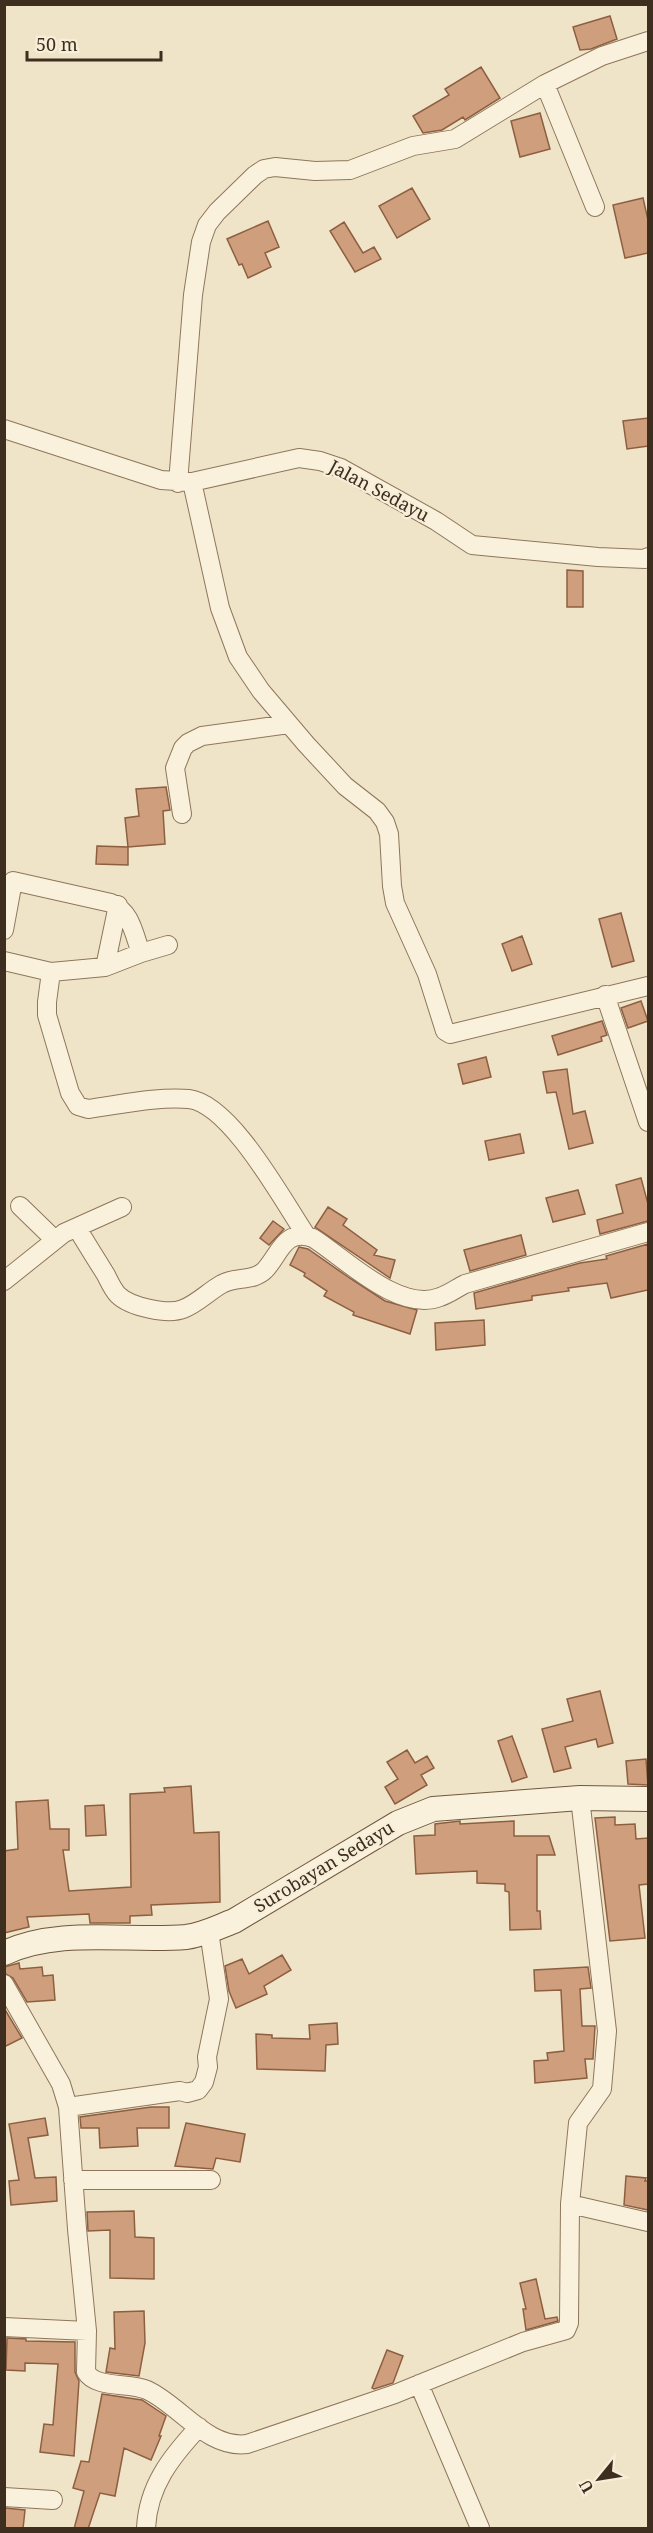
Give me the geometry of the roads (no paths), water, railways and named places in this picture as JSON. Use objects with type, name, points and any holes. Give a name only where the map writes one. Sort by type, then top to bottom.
[{"type":"main road","name":"Surobayan Sedayu","points":[[4,1953],[38,1942],[79,1938],[188,1937],[209,1931],[234,1921],[414,1815],[433,1809],[580,1798],[648,1799]]},
{"type":"street","points":[[648,41],[602,56],[545,84],[455,139],[413,146],[350,170],[315,171],[275,167],[264,169],[255,175],[207,225],[197,260],[185,482],[220,608],[238,657],[261,691],[289,724],[345,786],[377,811],[385,822],[389,834],[395,903],[428,974],[447,1033],[648,986]]},
{"type":"street","points":[[545,84],[596,207]]},
{"type":"street","name":"Jalan Sedayu","points":[[10,430],[161,480],[185,482],[299,458],[320,461],[341,468],[436,521],[472,545],[598,557],[645,559],[648,556]]},
{"type":"street","points":[[182,814],[175,768],[183,748],[188,743],[202,736],[289,724]]},
{"type":"street","points":[[4,930],[13,881],[118,905],[127,915],[141,953]]},
{"type":"street","points":[[105,967],[118,905]]},
{"type":"street","points":[[4,961],[51,972],[105,967],[168,945]]},
{"type":"street","points":[[51,972],[47,1015],[70,1093],[78,1106],[88,1109],[172,1099],[189,1099],[204,1104],[224,1119],[239,1136],[306,1235],[326,1246],[390,1292],[415,1300],[439,1298],[465,1284],[648,1232]]},
{"type":"street","points":[[605,995],[648,1122]]},
{"type":"street","points":[[20,1206],[56,1240]]},
{"type":"street","points":[[4,1281],[56,1240],[122,1207]]},
{"type":"street","points":[[77,1228],[118,1295],[134,1304],[172,1312],[185,1309],[224,1283],[258,1276],[266,1269],[286,1241],[296,1236],[306,1235]]},
{"type":"street","points":[[4,1984],[62,2084],[69,2107],[73,2180],[87,2331],[85,2367],[88,2376],[101,2382],[130,2385],[148,2390],[224,2442],[236,2445],[247,2444],[419,2384],[523,2342],[566,2330],[569,2323],[570,2204],[578,2123],[603,2089],[607,2031],[580,1798]]},
{"type":"street","points":[[69,2107],[180,2091],[194,2092],[202,2087],[208,2067],[207,2056],[219,1999],[209,1931]]},
{"type":"street","points":[[73,2180],[211,2180]]},
{"type":"street","points":[[570,2204],[648,2222]]},
{"type":"street","points":[[4,2327],[87,2331]]},
{"type":"street","points":[[419,2384],[480,2529]]},
{"type":"street","points":[[146,2529],[155,2484],[172,2455],[199,2427]]},
{"type":"street","points":[[4,2497],[53,2500]]}]
